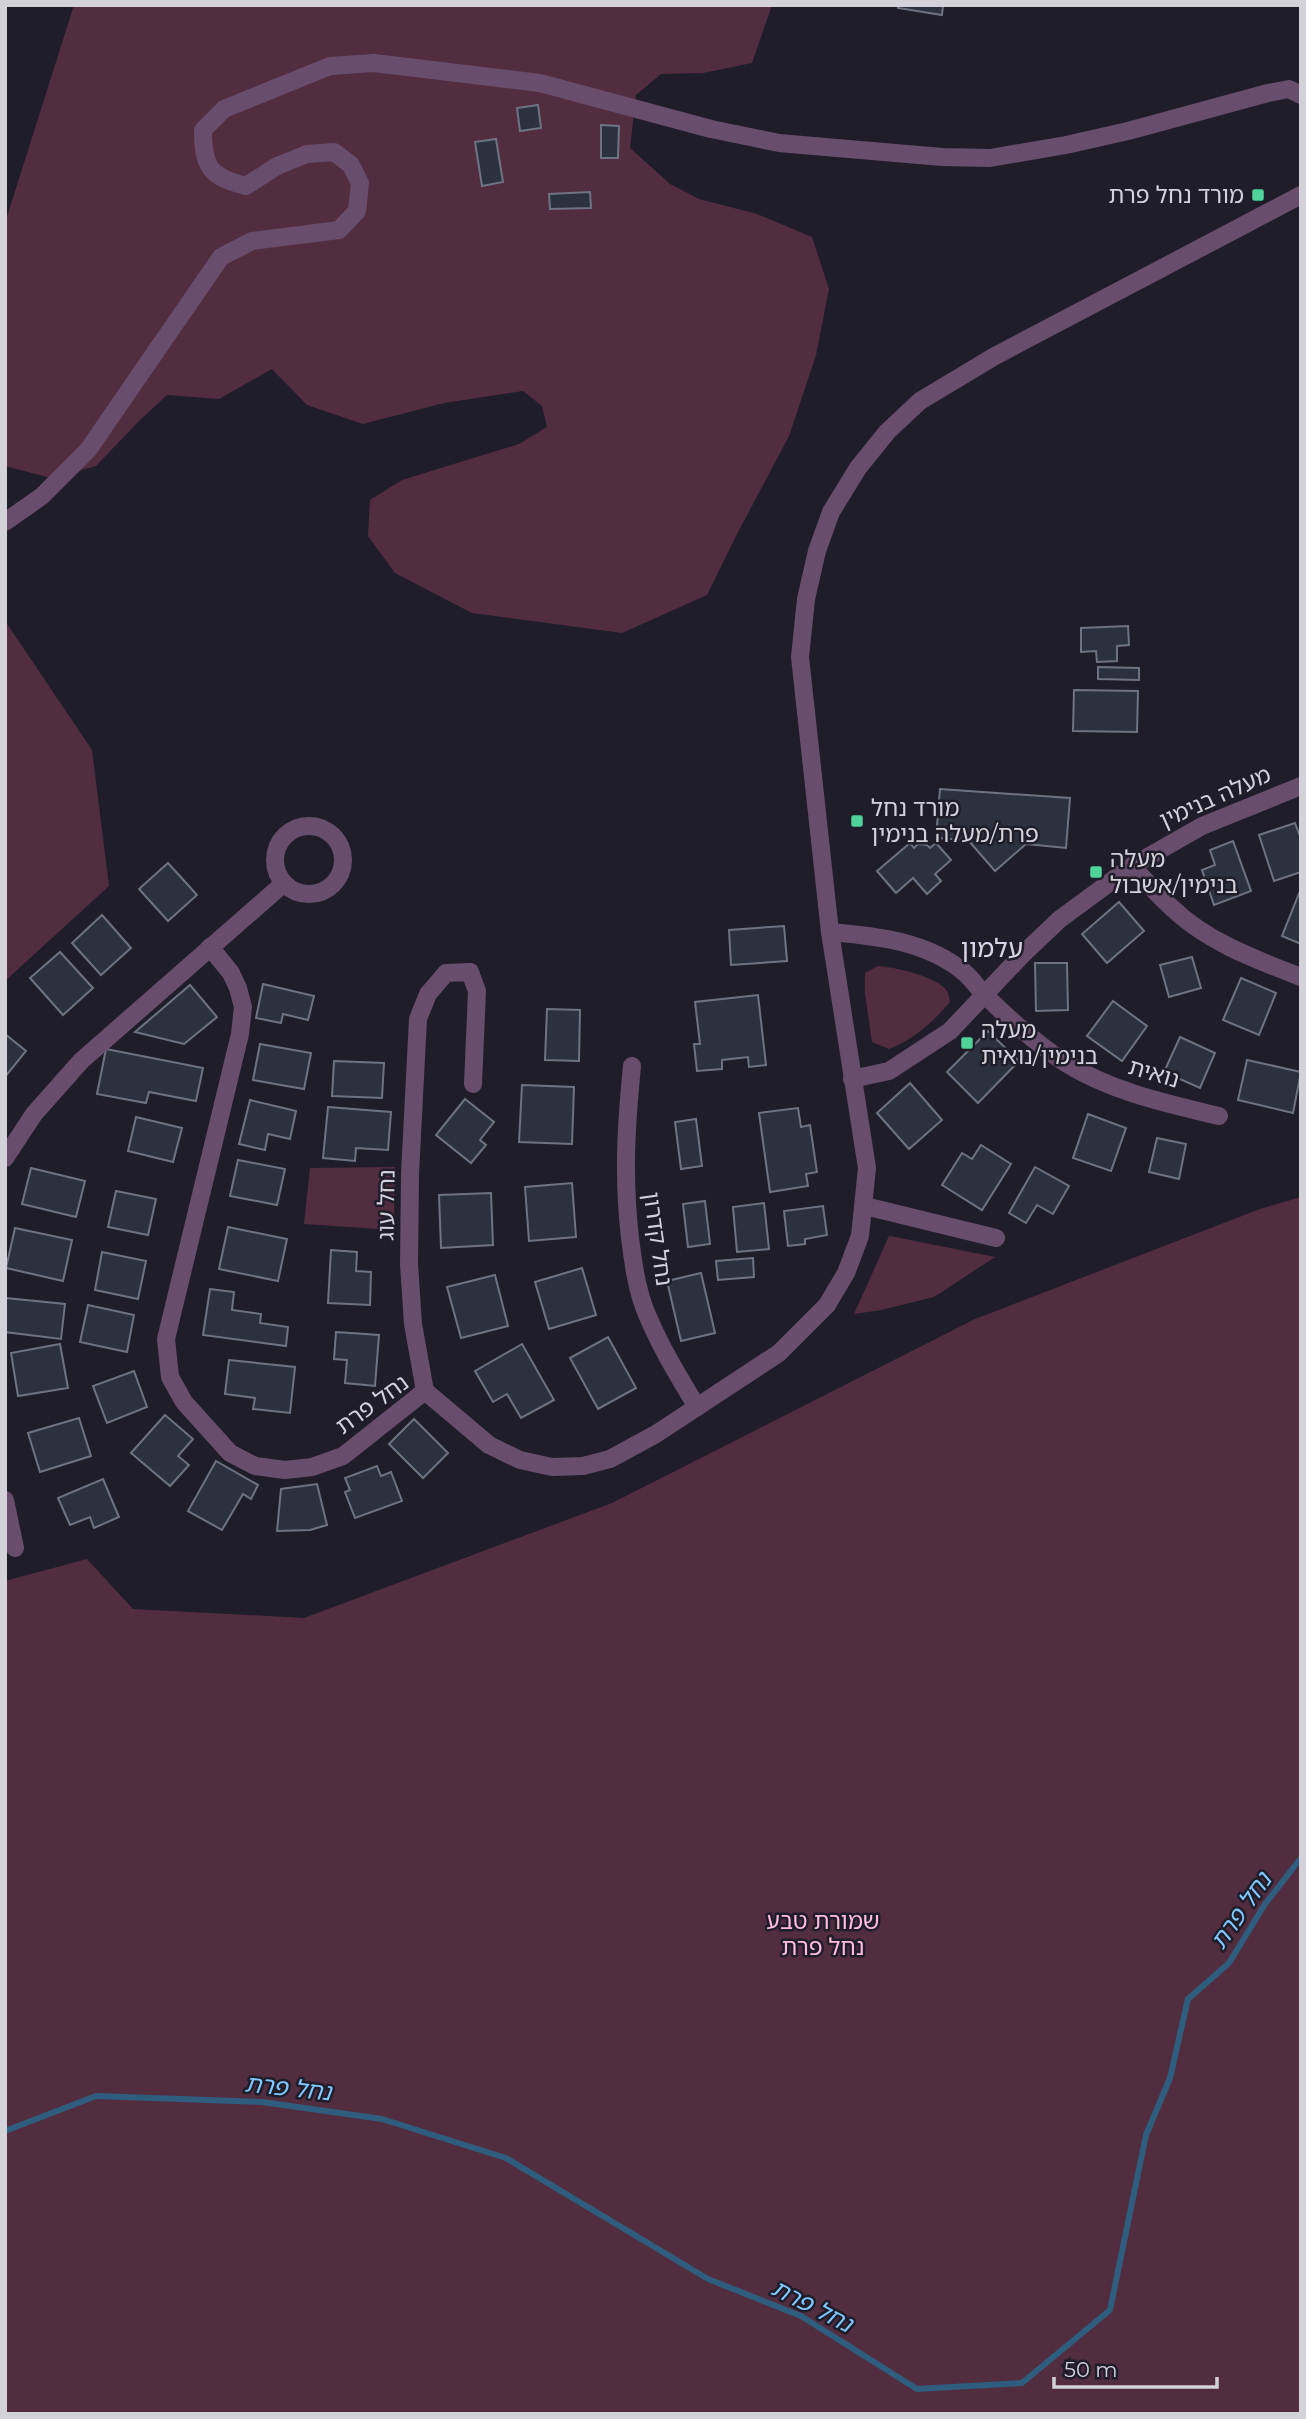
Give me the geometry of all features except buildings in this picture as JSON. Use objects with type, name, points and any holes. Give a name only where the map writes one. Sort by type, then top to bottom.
[{"type":"street","points":[[5,522],[42,496],[88,450],[221,257],[252,241],[339,230],[357,211],[360,183],[351,165],[334,152],[307,154],[277,166],[246,186],[222,180],[203,157],[203,130],[224,108],[330,66],[374,63],[540,83],[779,143],[942,158],[990,158],[1066,145],[1217,106],[1297,91]]},
{"type":"street","name":"נחל פרת","points":[[210,947],[231,973],[243,1007],[233,1068],[166,1339],[170,1377],[184,1402],[230,1454],[255,1466],[285,1470],[312,1467],[343,1456],[425,1391],[489,1445],[520,1460],[552,1467],[583,1466],[610,1459],[634,1448],[779,1353],[827,1305],[846,1273],[860,1236],[865,1206],[867,1168],[830,932],[800,657],[806,599],[817,551],[831,512],[858,468],[887,432],[920,401],[995,356],[1301,195]]},
{"type":"street","name":"מעלה בנימין","points":[[852,1079],[889,1071],[950,1031],[1060,919],[1132,866],[1202,826],[1301,786]]},
{"type":"street","points":[[1132,866],[1170,906],[1221,943],[1252,959],[1301,977]]},
{"type":"street","points":[[5,1158],[34,1114],[80,1061],[283,884]]},
{"type":"street","name":"נואית","points":[[830,932],[886,937],[929,951],[965,973],[1033,1041],[1093,1078],[1130,1094],[1219,1116]]},
{"type":"street","name":"נחל עוג","points":[[425,1391],[413,1324],[409,1264],[410,1174],[418,1019],[428,994],[446,973],[470,971],[477,991],[473,1084]]},
{"type":"street","name":"נחל קדרון","points":[[632,1066],[625,1166],[634,1267],[643,1304],[656,1336],[697,1407]]},
{"type":"street","points":[[865,1206],[996,1238]]},
{"type":"street","points":[[5,1500],[15,1548]]},
{"type":"green space","points":[[74,5],[772,5],[752,63],[703,73],[661,74],[636,95],[630,148],[670,184],[699,199],[757,214],[812,237],[829,289],[816,355],[789,436],[707,595],[622,633],[472,613],[395,573],[368,536],[370,500],[402,480],[519,444],[547,427],[542,406],[523,391],[444,403],[363,424],[307,405],[272,369],[219,399],[167,395],[96,466],[51,478],[5,466],[5,223]]},
{"type":"green space","points":[[5,621],[92,750],[109,886],[5,981]]},
{"type":"green space","points":[[878,966],[935,981],[947,991],[950,1002],[922,1030],[889,1049],[872,1042],[865,993],[865,973]]},
{"type":"green space","points":[[395,1167],[394,1230],[304,1224],[310,1168]]},
{"type":"green space","name":"שמורת טבע נחל פרת","points":[[1301,1197],[1301,2414],[5,2414],[5,1581],[87,1559],[133,1609],[304,1618],[612,1503],[975,1319],[1260,1209]]},
{"type":"green space","points":[[889,1236],[995,1257],[934,1297],[854,1314]]},
{"type":"waterway","name":"נחל פרת","points":[[5,2131],[96,2096],[262,2102],[382,2119],[506,2158],[708,2279],[801,2316],[917,2389],[1022,2383],[1110,2310],[1146,2135],[1170,2078],[1188,1999],[1229,1963],[1265,1904],[1301,1858]]},
{"type":"place","name":"מורד נחל פרת","points":[[1258,195]]},
{"type":"place","name":"מורד נחל פרת/מעלה בנימין","points":[[857,821]]},
{"type":"place","name":"מעלה בנימין/אשבול","points":[[1096,872]]},
{"type":"place","name":"מעלה בנימין/נואית","points":[[967,1043]]},
{"type":"district","name":"עלמון","points":[[992,948]]}]
